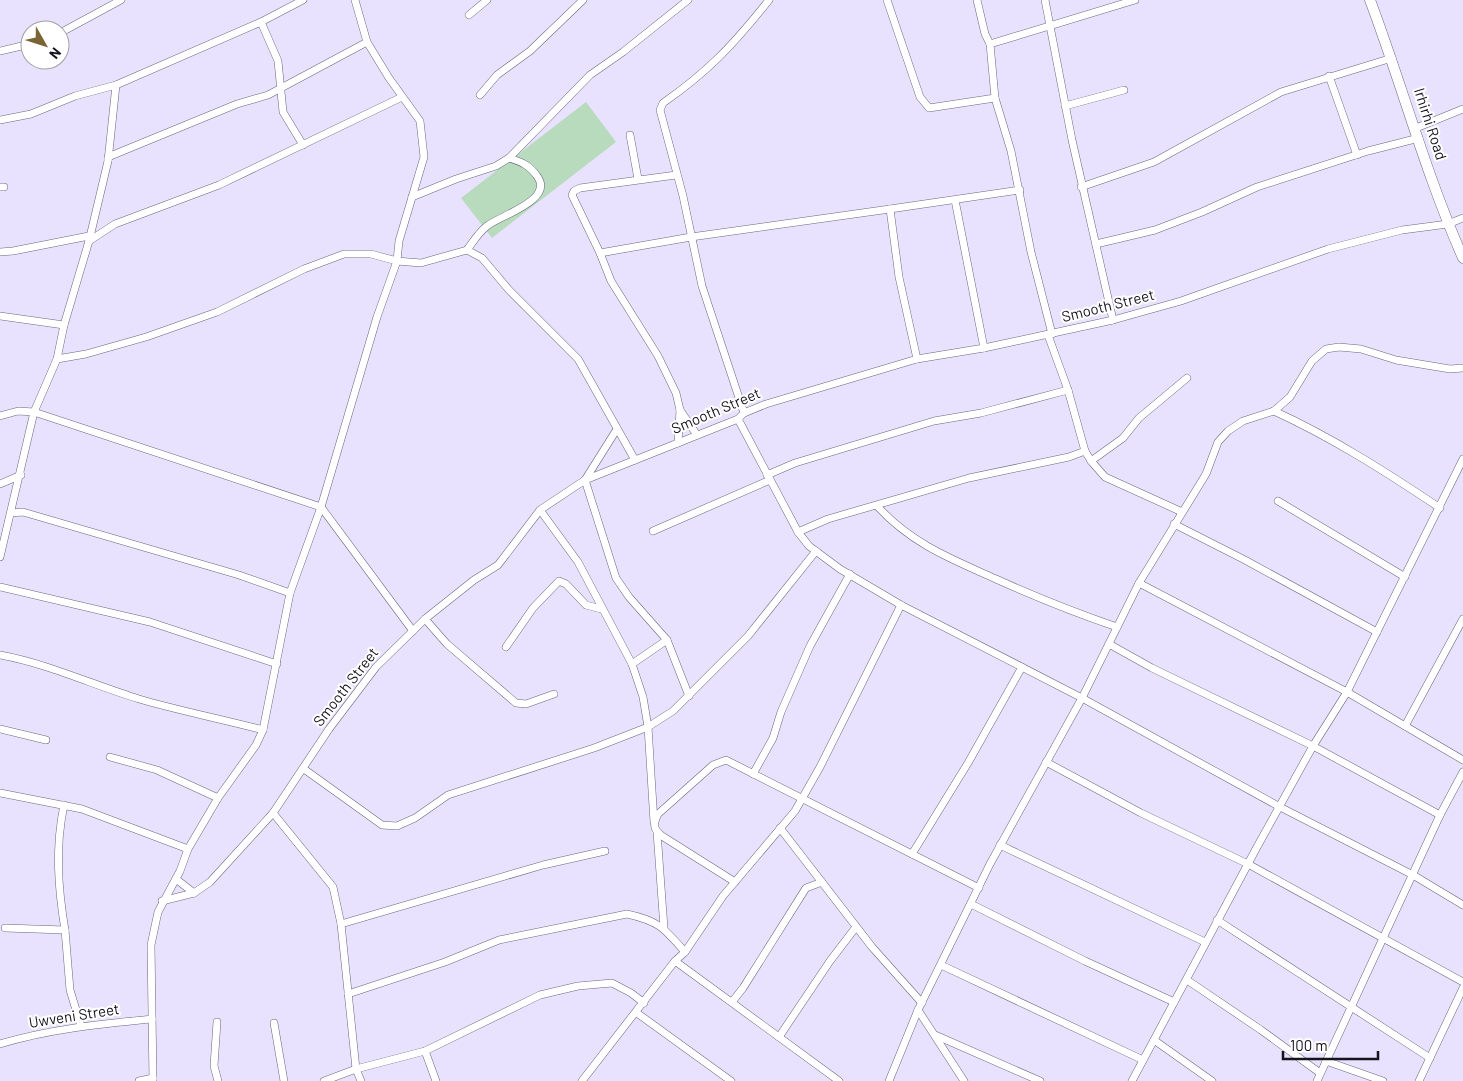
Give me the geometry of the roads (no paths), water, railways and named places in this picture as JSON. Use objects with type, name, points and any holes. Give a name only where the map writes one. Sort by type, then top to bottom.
[{"type":"street","points":[[70,28],[120,0]]},
{"type":"street","points":[[0,120],[31,114],[75,96],[116,85],[261,22],[303,0]]},
{"type":"street","points":[[139,1081],[153,1080],[151,945],[162,901],[176,879],[188,849],[218,798],[256,745],[263,730],[290,594],[321,507],[377,317],[397,261],[399,241],[424,157],[420,121],[367,42],[355,0]]},
{"type":"street","points":[[470,15],[487,0]]},
{"type":"street","points":[[480,95],[497,75],[530,51],[583,0]]},
{"type":"street","points":[[412,197],[456,179],[496,166],[508,158],[590,74],[623,52],[688,0]]},
{"type":"street","points":[[744,413],[702,286],[683,196],[676,175],[661,107],[701,76],[735,42],[769,0]]},
{"type":"street","points":[[887,0],[920,97],[928,108],[995,98]]},
{"type":"street","points":[[977,0],[985,34],[990,44],[995,98],[1020,190],[1031,252],[1050,335],[1085,451],[1105,477],[1182,512]]},
{"type":"street","points":[[1045,0],[1081,187],[1113,320]]},
{"type":"street","name":"Irhirhi Road","points":[[1370,0],[1392,58],[1448,224],[1463,258]]},
{"type":"street","points":[[990,44],[1131,1]]},
{"type":"street","points":[[261,22],[278,61],[283,112],[303,145]]},
{"type":"street","points":[[0,557],[2,539],[21,475],[34,412],[57,359],[64,326],[89,239],[108,157],[157,136],[280,89],[367,42]]},
{"type":"street","points":[[0,50],[20,46]]},
{"type":"street","points":[[1081,187],[1154,162],[1207,134],[1263,100],[1329,76],[1392,58]]},
{"type":"street","points":[[1329,76],[1357,155]]},
{"type":"street","points":[[108,161],[116,85]]},
{"type":"street","points":[[1066,106],[1124,90]]},
{"type":"street","points":[[0,252],[89,239],[114,224],[219,185],[402,96]]},
{"type":"street","points":[[1096,244],[1155,230],[1202,212],[1257,187],[1357,155],[1417,133],[1463,109]]},
{"type":"street","points":[[630,135],[638,179]]},
{"type":"street","points":[[57,359],[86,354],[146,338],[217,312],[304,269],[344,254],[370,254],[397,261],[422,263],[467,250],[478,233],[499,219],[517,211],[539,193],[542,188],[542,183],[530,166],[508,158]]},
{"type":"street","points":[[676,175],[580,188],[572,192],[573,201],[600,253],[610,281],[658,356],[676,393],[680,410],[678,443]]},
{"type":"street","points":[[600,253],[691,237],[1020,190]]},
{"type":"street","points":[[955,200],[984,348]]},
{"type":"street","points":[[890,209],[899,278],[917,359]]},
{"type":"street","name":"Smooth Street","points":[[162,901],[194,894],[210,882],[273,813],[329,729],[376,667],[425,619],[474,580],[498,565],[540,510],[585,480],[738,419],[744,413],[766,404],[917,359],[1050,335],[1113,320],[1181,301],[1328,249],[1402,230],[1448,224],[1463,218]]},
{"type":"street","points":[[467,250],[482,258],[509,290],[578,359],[635,460]]},
{"type":"street","points":[[0,316],[64,326]]},
{"type":"street","points":[[889,1081],[918,1010],[1000,845],[1082,698],[1139,583],[1206,474],[1218,442],[1228,431],[1243,421],[1274,411],[1290,397],[1312,361],[1326,349],[1339,347],[1361,349],[1396,360],[1450,369],[1463,368]]},
{"type":"street","points":[[1091,461],[1123,438],[1140,418],[1188,378]]},
{"type":"street","points":[[653,532],[795,464],[934,421],[981,413],[1068,390]]},
{"type":"street","points":[[680,410],[697,435]]},
{"type":"street","points":[[0,416],[18,411],[34,412],[321,507],[413,630]]},
{"type":"street","points":[[1274,411],[1319,432],[1357,453],[1440,508]]},
{"type":"street","points":[[738,419],[798,532],[816,551],[850,574],[900,605],[1082,698],[1280,806],[1413,875],[1463,905]]},
{"type":"street","points":[[617,429],[585,480],[616,578],[629,597],[666,640],[689,696]]},
{"type":"street","points":[[798,532],[828,520],[969,478],[1069,457],[1085,451]]},
{"type":"street","points":[[1132,1081],[1187,980],[1205,942],[1313,746],[1347,692],[1406,577],[1463,459]]},
{"type":"street","points":[[0,484],[21,475]]},
{"type":"street","points":[[1278,501],[1406,577]]},
{"type":"street","points":[[877,506],[896,526],[942,555],[1064,609],[1117,627]]},
{"type":"street","points":[[540,510],[578,562],[601,609],[632,664],[643,697],[648,727],[654,822],[657,832],[664,928]]},
{"type":"street","points":[[11,513],[23,512],[239,575],[290,594]]},
{"type":"street","points":[[1174,524],[1245,560],[1377,632]]},
{"type":"street","points":[[304,769],[382,825],[397,826],[415,818],[448,795],[532,770],[648,727],[673,712],[748,636],[816,551]]},
{"type":"street","points":[[753,774],[772,738],[780,712],[810,646],[850,574]]},
{"type":"street","points":[[506,647],[533,608],[559,581],[566,584],[586,605],[601,609]]},
{"type":"street","points":[[1139,583],[1347,692],[1463,760]]},
{"type":"street","points":[[0,587],[150,622],[277,664]]},
{"type":"street","points":[[582,1081],[637,1013],[675,961],[685,952],[735,882],[780,828],[801,799],[820,766],[900,605]]},
{"type":"street","points":[[425,619],[447,644],[516,703],[526,704],[554,694]]},
{"type":"street","points":[[1405,726],[1463,619]]},
{"type":"street","points":[[632,664],[666,640]]},
{"type":"street","points":[[1109,644],[1160,673],[1313,746],[1440,815]]},
{"type":"street","points":[[0,655],[21,659],[73,675],[140,699],[263,730]]},
{"type":"street","points":[[912,854],[968,762],[1022,667]]},
{"type":"street","points":[[0,729],[46,740]]},
{"type":"street","points":[[110,757],[157,770],[218,798]]},
{"type":"street","points":[[654,822],[658,814],[713,765],[726,760],[979,888]]},
{"type":"street","points":[[1046,762],[1141,813],[1248,864],[1463,982]]},
{"type":"street","points":[[1316,1081],[1440,815],[1463,772]]},
{"type":"street","points":[[0,793],[64,805],[107,818],[188,849]]},
{"type":"street","points":[[64,805],[58,829],[58,885],[65,930],[70,990],[81,1026]]},
{"type":"street","points":[[273,813],[332,886],[341,924],[356,1069],[361,1081]]},
{"type":"street","points":[[780,828],[856,927],[922,1003]]},
{"type":"street","points":[[657,832],[735,882]]},
{"type":"street","points":[[1000,845],[1205,942]]},
{"type":"street","points":[[341,924],[543,866],[605,851]]},
{"type":"street","points":[[176,879],[194,894]]},
{"type":"street","points":[[732,1002],[743,988],[806,888],[822,882]]},
{"type":"street","points":[[971,904],[1085,962],[1174,1002]]},
{"type":"street","points":[[348,994],[445,962],[499,940],[627,914],[648,918],[664,928],[685,952]]},
{"type":"street","points":[[1217,920],[1430,1058]]},
{"type":"street","points":[[779,1037],[856,927]]},
{"type":"street","points":[[5,928],[65,930]]},
{"type":"street","points":[[675,961],[839,1081]]},
{"type":"street","points":[[941,965],[1144,1060]]},
{"type":"street","points":[[1187,980],[1320,1073]]},
{"type":"street","points":[[324,1081],[356,1069],[425,1050],[540,996],[578,986],[612,983],[631,993],[644,1003]]},
{"type":"street","points":[[1420,1081],[1463,988]]},
{"type":"street","points":[[918,1010],[964,1081]]},
{"type":"street","points":[[637,1013],[731,1081]]},
{"type":"street","name":"Uwveni Street","points":[[0,1044],[20,1038],[81,1026],[152,1019]]},
{"type":"street","points":[[217,1022],[214,1066],[218,1081]]},
{"type":"street","points":[[274,1023],[284,1081]]},
{"type":"street","points":[[935,1036],[1040,1081]]},
{"type":"street","points":[[1154,1040],[1212,1081]]},
{"type":"street","points":[[425,1050],[436,1081]]},
{"type":"street","points":[[1326,1061],[1383,1081]]}]
